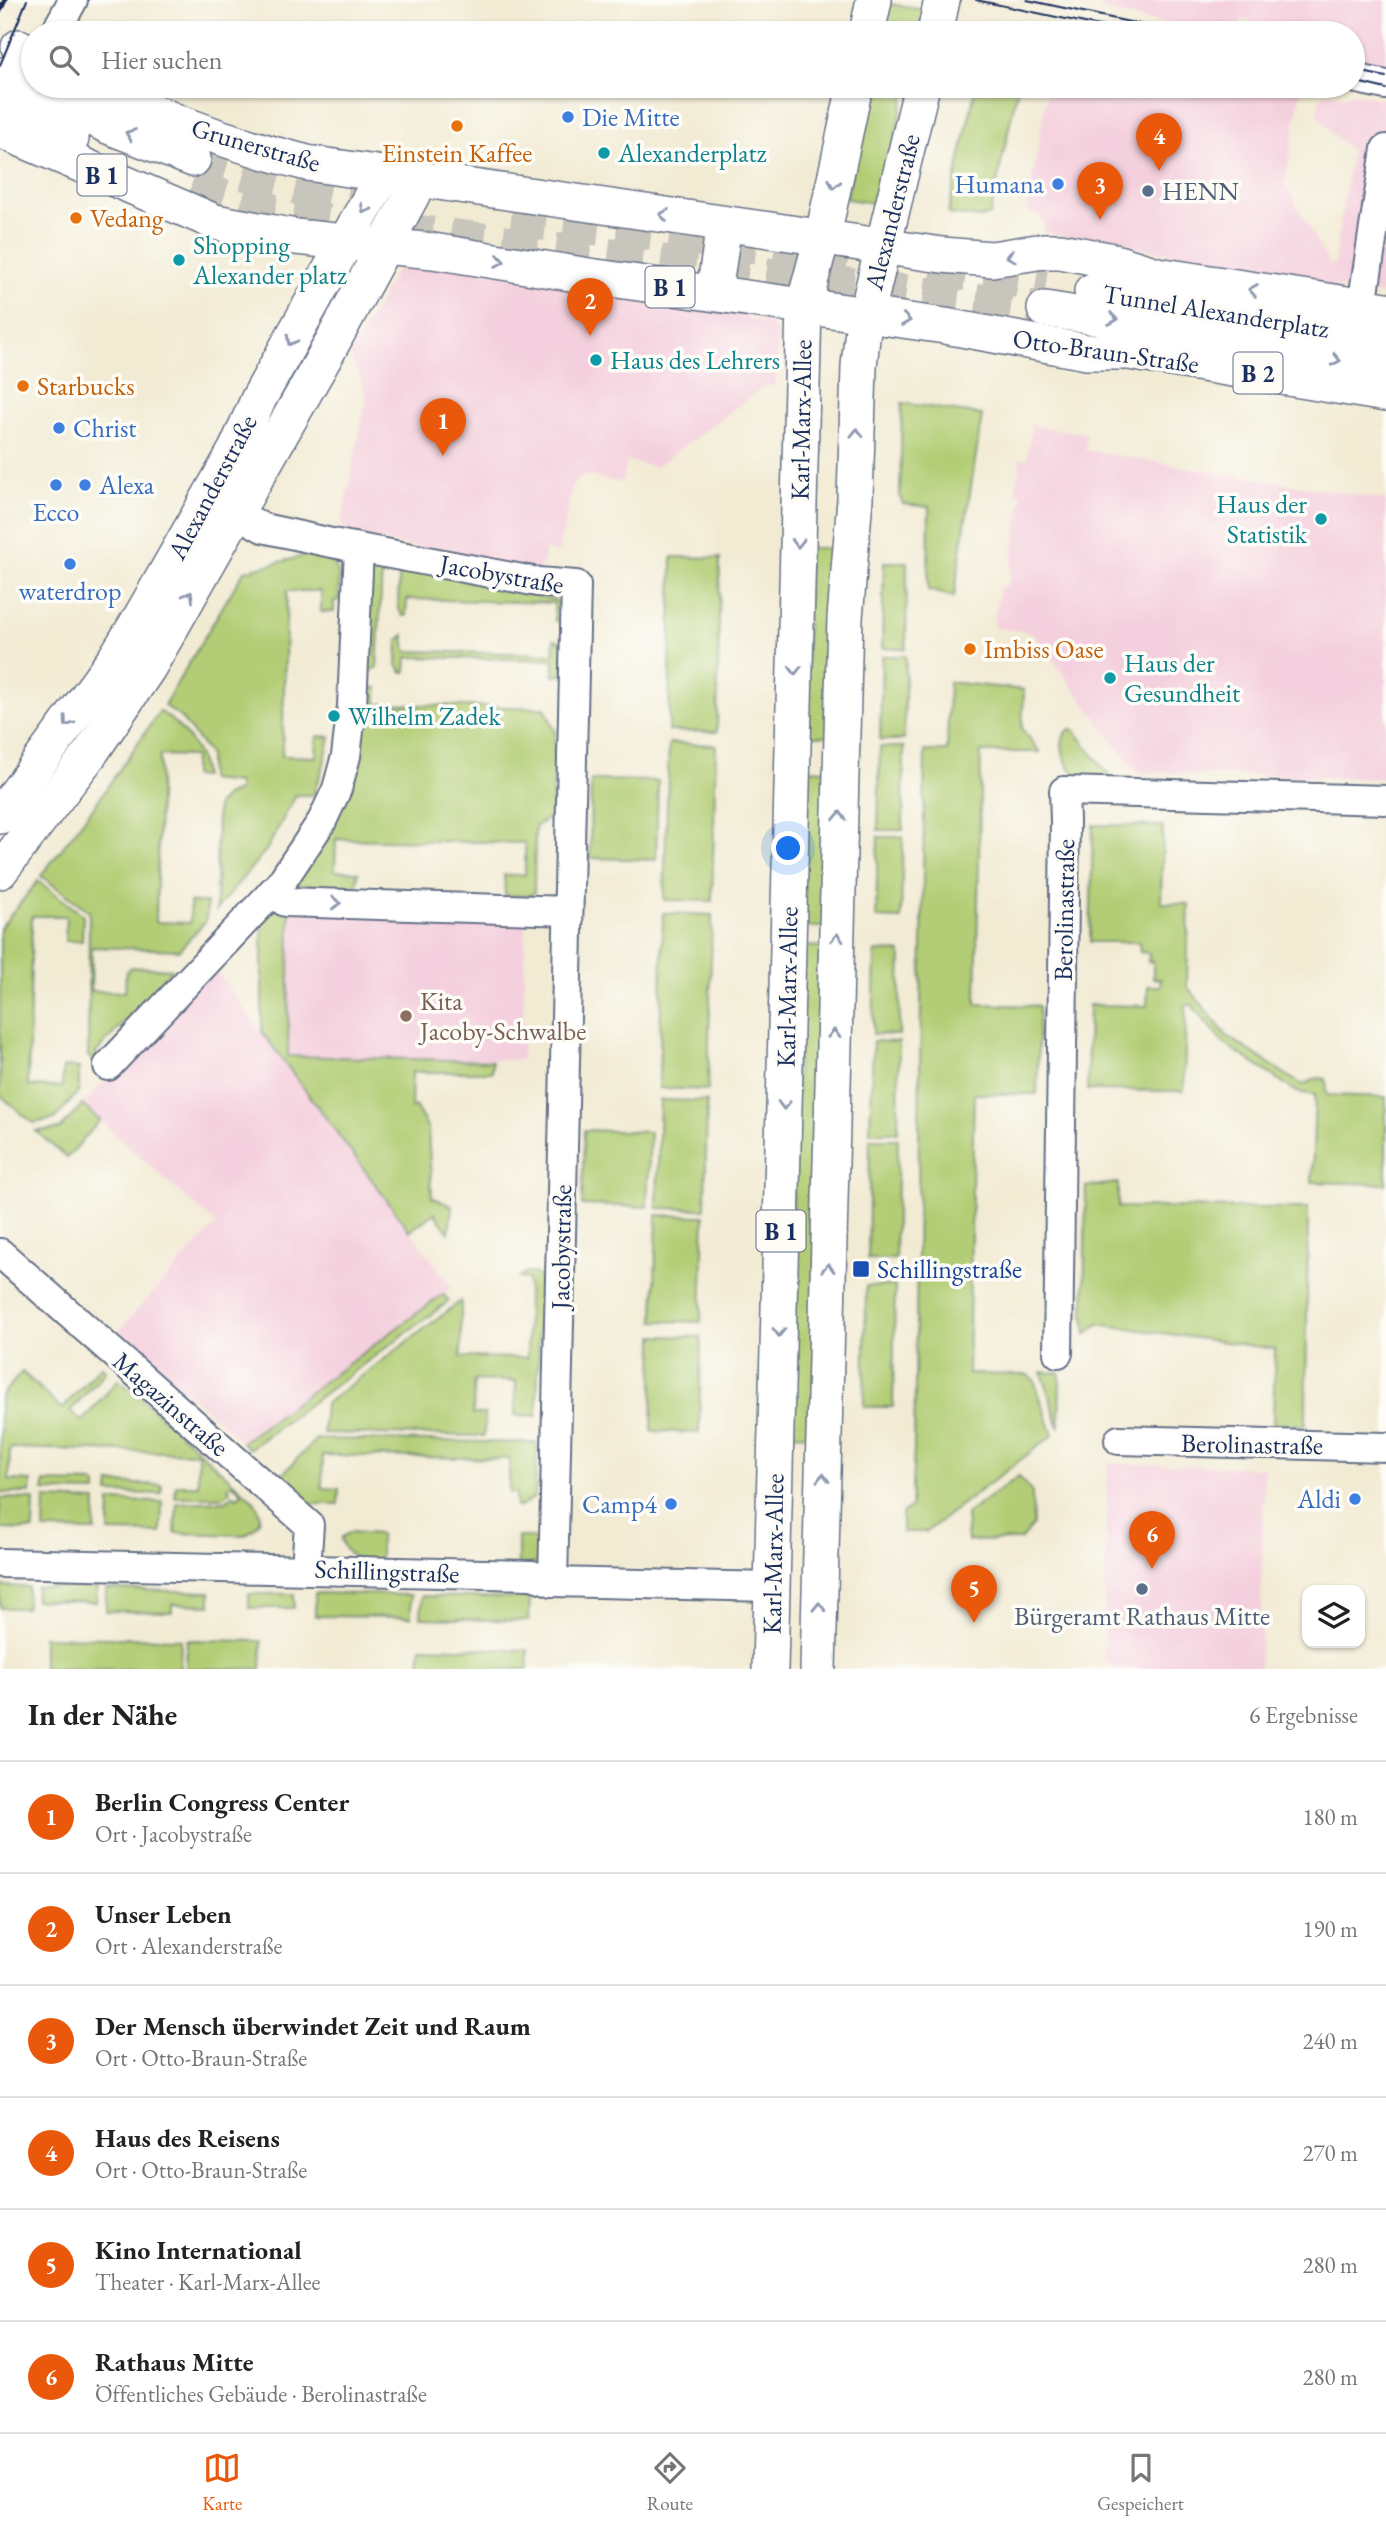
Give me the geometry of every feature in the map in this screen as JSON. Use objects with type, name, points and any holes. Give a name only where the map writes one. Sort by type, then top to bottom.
[{"type":"main road","points":[[870,21],[874,0]]},
{"type":"main road","points":[[937,21],[942,0]]},
{"type":"main road","points":[[62,98],[192,173]]},
{"type":"main road","name":"Grunerstraße","points":[[123,98],[186,125],[264,152],[307,163],[383,175]]},
{"type":"main road","points":[[822,238],[852,98]]},
{"type":"main road","name":"Alexanderstraße","points":[[385,246],[867,315],[919,98]]},
{"type":"main road","name":"B 1","points":[[3,140],[215,222],[296,237],[385,246]]},
{"type":"main road","points":[[383,175],[975,259],[1060,251],[1108,260],[1157,275],[1374,308]]},
{"type":"main road","name":"Alexanderstraße","points":[[0,816],[115,659],[141,617],[236,450],[259,398],[383,175]]},
{"type":"main road","name":"Alexanderstraße","points":[[0,871],[89,755],[133,691],[236,513],[419,180]]},
{"type":"main road","points":[[713,293],[724,224]]},
{"type":"main road","name":"Karl-Marx-Allee","points":[[771,1669],[804,305],[822,238]]},
{"type":"main road","name":"Tunnel Alexanderplatz","points":[[1386,337],[1046,297],[1171,329],[1386,369]]},
{"type":"main road","name":"Karl-Marx-Allee","points":[[818,1669],[846,592],[855,499],[859,354],[867,315]]},
{"type":"main road","name":"Otto-Braun-Straße","points":[[867,315],[1087,352],[1129,352],[1386,394]]},
{"type":"street","points":[[62,21],[73,0]]},
{"type":"street","points":[[1365,81],[1386,85]]},
{"type":"street","points":[[1374,308],[1386,149]]},
{"type":"street","name":"Jacobystraße","points":[[236,513],[263,528],[538,582],[576,585],[553,1582]]},
{"type":"street","points":[[108,1066],[280,884],[322,821],[337,789],[346,756],[352,706],[359,548]]},
{"type":"street","name":"Berolinastraße","points":[[1058,1353],[1064,791],[1386,800]]},
{"type":"street","points":[[272,892],[285,902],[568,911]]},
{"type":"street","name":"Magazinstraße","points":[[0,1254],[309,1525],[306,1569]]},
{"type":"street","name":"Berolinastraße","points":[[1119,1440],[1386,1447]]},
{"type":"street","name":"Schillingstraße","points":[[0,1563],[532,1575],[553,1582],[773,1587]]},
{"type":"shaded area","points":[[1103,0],[1386,0],[1386,65],[1365,61],[1365,21],[1151,21],[1101,10]]},
{"type":"shaded area","points":[[1365,95],[1386,100],[1386,295],[1321,285],[1315,277],[1046,233],[1040,215],[1027,213],[1046,98],[1299,98],[1285,183],[1328,263],[1334,265],[1351,151],[1334,136],[1317,113],[1320,98],[1365,98]]},
{"type":"shaded area","points":[[423,262],[748,312],[747,319],[770,322],[778,333],[775,386],[766,385],[656,467],[627,461],[622,483],[585,475],[573,484],[558,553],[545,550],[542,566],[537,572],[348,534],[342,527],[342,519],[366,400],[363,384],[349,356],[397,269],[402,267],[421,270]]},
{"type":"shaded area","points":[[1032,425],[1087,434],[1085,450],[1386,500],[1386,779],[1136,772],[1033,633],[993,627],[1000,586],[1008,586],[1022,494],[1015,493],[1021,458],[1027,459]]},
{"type":"shaded area","name":"Kita Jacoby-Schwalbe","points":[[290,906],[526,915],[522,1060],[287,1056]]},
{"type":"shaded area","points":[[211,964],[452,1287],[242,1442],[119,1330],[216,1224],[82,1105]]},
{"type":"shaded area","points":[[1108,1463],[1264,1468],[1260,1669],[1111,1669],[1110,1663],[1103,1663]]},
{"type":"green space","points":[[890,4],[924,10],[922,21],[886,21]]},
{"type":"green space","points":[[868,98],[904,98],[881,204],[846,199]]},
{"type":"green space","points":[[973,98],[1015,98],[990,215],[981,218],[948,214]]},
{"type":"green space","points":[[902,403],[982,415],[954,597],[928,590],[929,507],[903,504],[900,497]]},
{"type":"green space","points":[[808,548],[836,548],[830,736],[805,736]]},
{"type":"green space","points":[[308,555],[333,563],[338,574],[339,600],[334,601],[334,612],[321,612],[321,591],[287,591],[282,756],[316,757],[317,736],[330,737],[324,764],[313,795],[296,795],[267,849],[216,910],[217,805],[227,795],[238,791],[238,783],[209,780],[209,754],[180,717],[164,705],[244,571]]},
{"type":"green space","points":[[672,557],[720,558],[717,732],[669,731]]},
{"type":"green space","points":[[367,562],[378,565],[382,572],[377,668],[367,671]]},
{"type":"green space","points":[[884,562],[907,562],[906,649],[882,648]]},
{"type":"green space","points":[[406,567],[556,600],[564,609],[561,621],[555,621],[554,603],[407,599],[406,616],[403,616],[398,608],[399,574]]},
{"type":"green space","points":[[404,635],[406,651],[553,654],[554,639],[563,642],[562,675],[554,676],[554,660],[407,657],[406,672],[402,672],[397,665],[398,641]]},
{"type":"green space","points":[[882,656],[906,656],[904,740],[880,740]]},
{"type":"green space","points":[[949,682],[1024,690],[1022,729],[1040,752],[981,752],[976,1004],[1039,1006],[1037,1094],[974,1094],[968,1374],[1028,1375],[1034,1380],[1053,1435],[926,1532],[902,1532],[902,1514],[911,1507],[914,1448],[925,751],[947,751]]},
{"type":"green space","points":[[368,687],[377,688],[377,704],[545,708],[555,731],[552,816],[535,827],[534,893],[528,896],[505,895],[504,875],[525,875],[525,843],[336,839],[335,871],[358,872],[357,886],[293,885],[364,690]]},
{"type":"green space","points":[[160,711],[176,724],[195,748],[203,777],[193,776],[194,756],[160,755],[156,922],[190,923],[190,902],[207,903],[206,921],[179,950],[92,947],[91,991],[125,992],[126,972],[131,967],[172,969],[95,1054],[104,1063],[100,1068],[88,1056],[89,911],[41,876],[95,805]]},
{"type":"green space","points":[[1072,729],[1111,778],[1085,778],[1077,775],[1068,766],[1062,744],[1063,737]]},
{"type":"green space","points":[[669,743],[716,745],[712,901],[664,900]]},
{"type":"green space","points":[[880,747],[904,747],[903,830],[878,830]]},
{"type":"green space","points":[[804,769],[830,770],[827,927],[800,927]]},
{"type":"green space","points":[[591,780],[658,781],[656,860],[590,858]]},
{"type":"green space","points":[[1093,825],[1163,826],[1161,903],[1189,904],[1187,986],[1227,1036],[1302,1085],[1318,1078],[1326,1079],[1327,1095],[1386,1097],[1386,1184],[1312,1182],[1315,1095],[1297,1092],[1222,1042],[1192,1005],[1186,1005],[1184,1091],[1087,1090],[1089,1005],[1147,1006],[1148,986],[1160,986],[1161,979],[1153,978],[1153,961],[1148,962],[1149,953],[1140,952],[1139,942],[1090,942]]},
{"type":"green space","points":[[878,837],[903,837],[901,919],[876,918]]},
{"type":"green space","points":[[38,881],[83,915],[82,941],[65,941],[66,916],[32,916],[28,1086],[62,1087],[63,1067],[79,1068],[79,1091],[55,1119],[33,1123],[0,1095],[0,928]]},
{"type":"green space","points":[[290,906],[288,1056],[492,1061],[492,1072],[412,1072],[411,1108],[415,1106],[428,1128],[432,1197],[452,1206],[449,1233],[434,1213],[410,1231],[262,1032],[262,922],[276,907]]},
{"type":"green space","points":[[663,913],[712,915],[708,1090],[659,1088]]},
{"type":"green space","points":[[800,946],[826,947],[813,1435],[786,1434]]},
{"type":"green space","points":[[875,951],[901,952],[899,1035],[873,1034]]},
{"type":"green space","points":[[873,1041],[899,1042],[898,1132],[870,1132]]},
{"type":"green space","points":[[660,1100],[707,1101],[705,1209],[657,1208]]},
{"type":"green space","points":[[82,1105],[100,1120],[67,1158],[36,1131],[60,1129]]},
{"type":"green space","points":[[584,1130],[650,1132],[647,1207],[582,1205]]},
{"type":"green space","points":[[870,1139],[898,1139],[895,1259],[868,1259]]},
{"type":"green space","points":[[1118,1183],[1118,1207],[1308,1208],[1306,1425],[1273,1424],[1275,1349],[1098,1324],[1086,1335],[1086,1187]]},
{"type":"green space","points":[[657,1215],[704,1216],[701,1322],[654,1321]]},
{"type":"green space","points":[[524,1273],[535,1273],[540,1278],[537,1416],[515,1415],[516,1381],[474,1380],[473,1414],[485,1414],[484,1436],[323,1433],[325,1404],[461,1301],[461,1357],[527,1358],[528,1279],[519,1278]]},
{"type":"green space","points":[[866,1286],[895,1286],[893,1407],[864,1407]]},
{"type":"green space","points":[[443,1294],[449,1301],[249,1449],[242,1442]]},
{"type":"green space","points":[[654,1336],[701,1337],[699,1433],[652,1431]]},
{"type":"green space","points":[[101,1366],[106,1371],[70,1411],[82,1421],[118,1380],[255,1502],[260,1517],[254,1529],[244,1535],[175,1533],[177,1503],[226,1501],[242,1493],[232,1484],[224,1497],[175,1497],[176,1485],[198,1485],[198,1453],[10,1448],[9,1480],[31,1481],[30,1493],[0,1493],[0,1397],[22,1372],[62,1409]]},
{"type":"green space","points":[[1042,1372],[1060,1373],[1059,1428]]},
{"type":"green space","points":[[316,1439],[537,1443],[535,1497],[516,1507],[516,1493],[509,1493],[509,1459],[323,1455],[322,1488],[339,1489],[338,1504],[309,1504],[279,1478]]},
{"type":"green space","points":[[1019,1476],[1032,1493],[1033,1525],[1020,1540],[968,1541],[966,1514]]},
{"type":"green space","points":[[44,1482],[96,1483],[96,1492],[44,1491]]},
{"type":"green space","points":[[110,1483],[162,1485],[161,1494],[109,1493]]},
{"type":"green space","points":[[0,1498],[34,1499],[33,1530],[0,1529]]},
{"type":"green space","points":[[45,1499],[96,1501],[95,1531],[44,1530]]},
{"type":"green space","points":[[110,1501],[162,1502],[161,1533],[109,1532]]},
{"type":"green space","points":[[350,1532],[380,1534],[380,1564],[361,1561],[345,1550],[341,1538]]},
{"type":"green space","points":[[518,1537],[531,1537],[540,1544],[541,1559],[538,1563],[518,1567]]},
{"type":"green space","points":[[0,1586],[28,1587],[26,1608],[0,1608]]},
{"type":"green space","points":[[36,1587],[97,1588],[96,1602],[35,1600]]},
{"type":"green space","points":[[106,1589],[210,1592],[210,1605],[172,1604],[172,1612],[106,1611]]},
{"type":"green space","points":[[315,1593],[411,1595],[411,1617],[315,1616]]},
{"type":"green space","points":[[249,1594],[294,1594],[294,1608],[249,1608]]},
{"type":"green space","points":[[422,1596],[530,1598],[529,1621],[421,1618]]},
{"type":"green space","points":[[43,1637],[181,1639],[180,1669],[43,1669]]},
{"type":"green space","points":[[187,1640],[262,1641],[261,1669],[186,1669]]},
{"type":"green space","points":[[421,1647],[528,1650],[528,1669],[420,1669]]},
{"type":"tunnel","points":[[193,159],[303,189],[396,207]]},
{"type":"tunnel","points":[[191,186],[262,209],[334,222],[1045,309]]},
{"type":"tunnel","points":[[511,220],[651,233],[848,259]]},
{"type":"tunnel","points":[[931,269],[1046,284]]},
{"type":"tram line","points":[[0,65],[27,0]]},
{"type":"tram line","points":[[976,0],[1075,21]]},
{"type":"tram line","points":[[1027,0],[1125,21]]},
{"type":"tram line","points":[[1365,73],[1386,77]]},
{"type":"tram line","points":[[1365,84],[1386,89]]},
{"type":"railway","points":[[0,11],[5,0]]},
{"type":"place","name":"Die Mitte","points":[[568,117]]},
{"type":"place","name":"Einstein Kaffee","points":[[457,126]]},
{"type":"place","name":"Alexanderplatz","points":[[604,153]]},
{"type":"place","name":"Haus des Reisens","points":[[1159,171]]},
{"type":"place","name":"Humana","points":[[1058,184]]},
{"type":"place","name":"HENN","points":[[1148,191]]},
{"type":"place","name":"Vedang","points":[[76,218]]},
{"type":"place","name":"Der Mensch überwindet Zeit und Raum","points":[[1100,220]]},
{"type":"place","name":"Shopping Alexander platz","points":[[179,260]]},
{"type":"place","name":"Unser Leben","points":[[590,336]]},
{"type":"place","name":"Haus des Lehrers","points":[[596,360]]},
{"type":"place","name":"Starbucks","points":[[23,386]]},
{"type":"place","name":"Christ","points":[[59,428]]},
{"type":"place","name":"Berlin Congress Center","points":[[443,456]]},
{"type":"place","name":"Ecco","points":[[56,485]]},
{"type":"place","name":"Alexa","points":[[85,485]]},
{"type":"place","name":"Haus der Statistik","points":[[1321,519]]},
{"type":"place","name":"waterdrop","points":[[70,564]]},
{"type":"place","name":"Imbiss Oase","points":[[970,649]]},
{"type":"place","name":"Haus der Gesundheit","points":[[1110,678]]},
{"type":"place","name":"Wilhelm Zadek","points":[[334,716]]},
{"type":"place","name":"Kita Jacoby-Schwalbe","points":[[406,1016]]},
{"type":"place","name":"Schillingstraße","points":[[861,1269]]},
{"type":"place","name":"Aldi","points":[[1355,1499]]},
{"type":"place","name":"Camp4","points":[[671,1504]]},
{"type":"place","name":"Rathaus Mitte","points":[[1152,1569]]},
{"type":"place","name":"Bürgeramt Rathaus Mitte","points":[[1142,1589]]},
{"type":"place","name":"Kino International","points":[[974,1623]]}]
